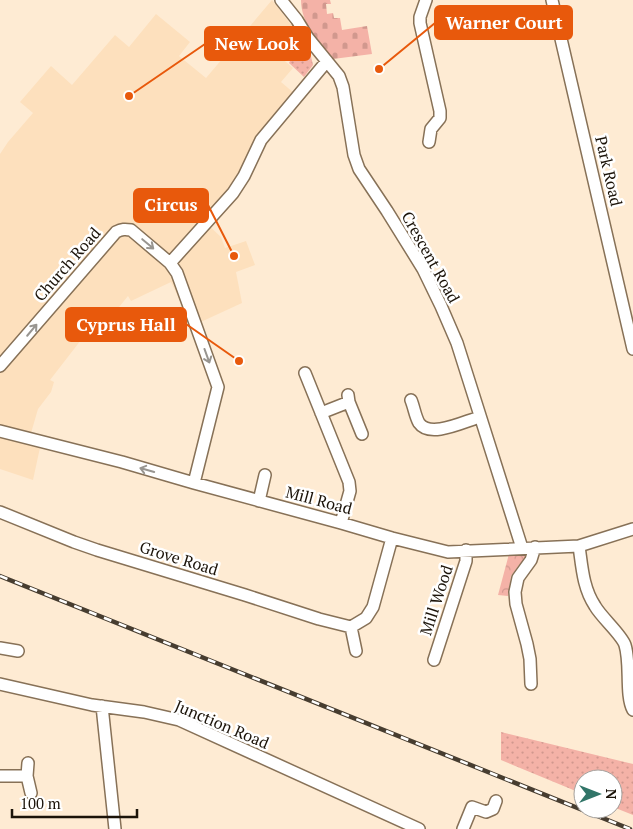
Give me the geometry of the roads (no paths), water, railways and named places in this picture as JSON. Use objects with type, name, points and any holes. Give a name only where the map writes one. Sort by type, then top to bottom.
[{"type":"street","name":"Crescent Road","points":[[281,0],[308,38],[339,76],[343,87],[354,155],[360,170],[423,269],[441,306],[457,343],[522,548]]},
{"type":"street","points":[[426,0],[420,17],[420,23],[440,110],[440,118],[432,129],[429,142]]},
{"type":"street","name":"Park Road","points":[[552,0],[633,349]]},
{"type":"street","points":[[194,483],[218,387],[177,273],[170,262],[233,193],[244,176],[261,140],[327,61]]},
{"type":"street","name":"Church Road","points":[[0,366],[116,232],[121,229],[131,230],[170,262]]},
{"type":"street","points":[[305,373],[349,482],[350,491],[341,523]]},
{"type":"street","points":[[321,413],[348,399],[362,434]]},
{"type":"street","points":[[411,400],[420,423],[427,429],[440,430],[480,417]]},
{"type":"street","name":"Mill Road","points":[[0,431],[122,462],[448,552],[579,546],[633,529]]},
{"type":"street","points":[[259,501],[266,475]]},
{"type":"street","name":"Grove Road","points":[[0,512],[98,550],[319,619],[351,627]]},
{"type":"street","points":[[356,651],[351,627],[366,618],[373,608],[392,538]]},
{"type":"street","points":[[579,546],[584,582],[594,605],[629,642],[630,703],[633,710]]},
{"type":"street","points":[[531,684],[528,652],[516,604],[515,592],[518,578],[531,560],[534,547]]},
{"type":"street","name":"Mill Wood","points":[[434,660],[466,561],[466,550]]},
{"type":"street","points":[[0,648],[18,651]]},
{"type":"street","name":"Junction Road","points":[[0,684],[102,706],[157,715],[187,724],[413,828]]},
{"type":"street","points":[[102,706],[115,829]]},
{"type":"street","points":[[28,763],[27,776],[31,793]]},
{"type":"street","points":[[0,776],[27,776]]},
{"type":"street","points":[[463,829],[468,806],[486,812],[493,809],[496,801]]},
{"type":"railway","points":[[0,576],[630,829]]},
{"type":"place","name":"Warner Court","points":[[379,69]]},
{"type":"place","name":"New Look","points":[[129,96]]},
{"type":"place","name":"Circus","points":[[234,256]]},
{"type":"place","name":"Cyprus Hall","points":[[239,361]]}]
